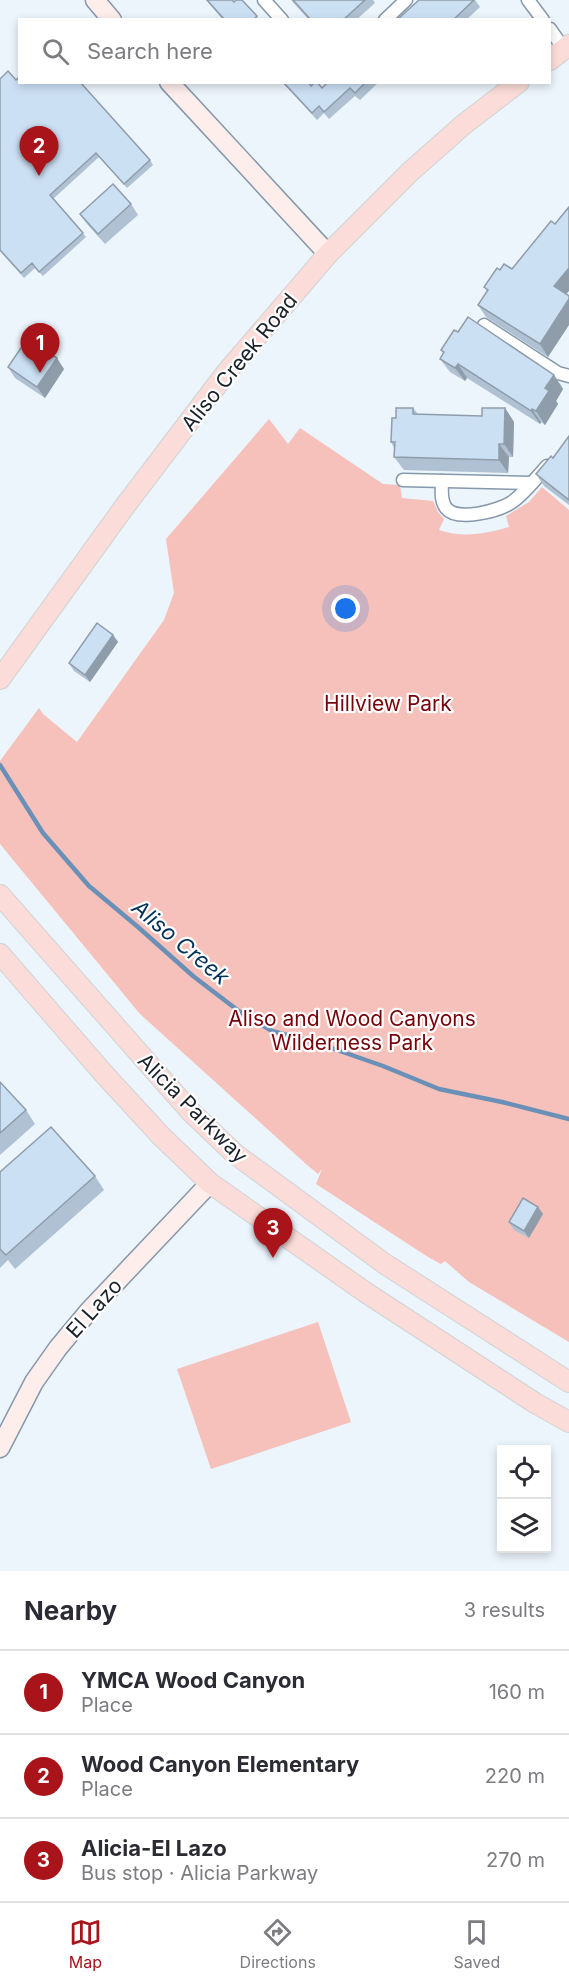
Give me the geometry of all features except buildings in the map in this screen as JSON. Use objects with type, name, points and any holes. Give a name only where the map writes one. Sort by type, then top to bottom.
[{"type":"main road","name":"Aliso Creek Road","points":[[3,675],[125,506],[226,373],[328,254],[411,172],[463,125],[516,84]]},
{"type":"main road","name":"Alicia Parkway","points":[[0,895],[190,1111],[235,1154],[385,1264],[569,1382]]},
{"type":"main road","name":"Alicia Parkway","points":[[0,954],[104,1074],[161,1136],[210,1183],[365,1292],[569,1422]]},
{"type":"street","points":[[95,0],[110,18]]},
{"type":"street","points":[[264,0],[280,18]]},
{"type":"street","points":[[528,0],[542,18]]},
{"type":"street","points":[[387,18],[403,1]]},
{"type":"street","points":[[551,33],[561,51]]},
{"type":"street","points":[[171,84],[328,254]]},
{"type":"street","points":[[484,326],[558,373],[569,376]]},
{"type":"street","points":[[442,481],[442,500],[449,511],[482,514],[498,510],[512,502],[554,457]]},
{"type":"street","points":[[403,480],[532,483]]},
{"type":"street","name":"El Lazo","points":[[0,1448],[34,1382],[58,1348],[88,1312],[210,1183]]},
{"type":"green space","points":[[269,419],[288,444],[300,428],[383,484],[400,485],[402,498],[433,501],[444,519],[439,530],[457,534],[474,534],[509,527],[506,516],[529,502],[542,487],[569,510],[569,1342],[469,1282],[445,1261],[441,1264],[428,1257],[316,1184],[322,1169],[318,1174],[306,1164],[140,1014],[0,844],[0,761],[39,708],[43,714],[77,742],[164,620],[174,593],[166,539]]},
{"type":"green space","points":[[318,1322],[351,1422],[211,1469],[177,1369]]},
{"type":"waterway","name":"Aliso Creek","points":[[0,765],[43,833],[89,886],[193,976],[240,1012],[272,1031],[320,1044],[439,1089],[569,1119]]},
{"type":"place","name":"Wood Canyon Elementary","points":[[39,176]]},
{"type":"place","name":"YMCA Wood Canyon","points":[[40,373]]},
{"type":"place","name":"Alicia-El Lazo","points":[[273,1258]]},
{"type":"park label","name":"Hillview Park","points":[[388,703]]},
{"type":"park label","name":"Aliso and Wood Canyons Wilderness Park","points":[[352,1030]]}]
